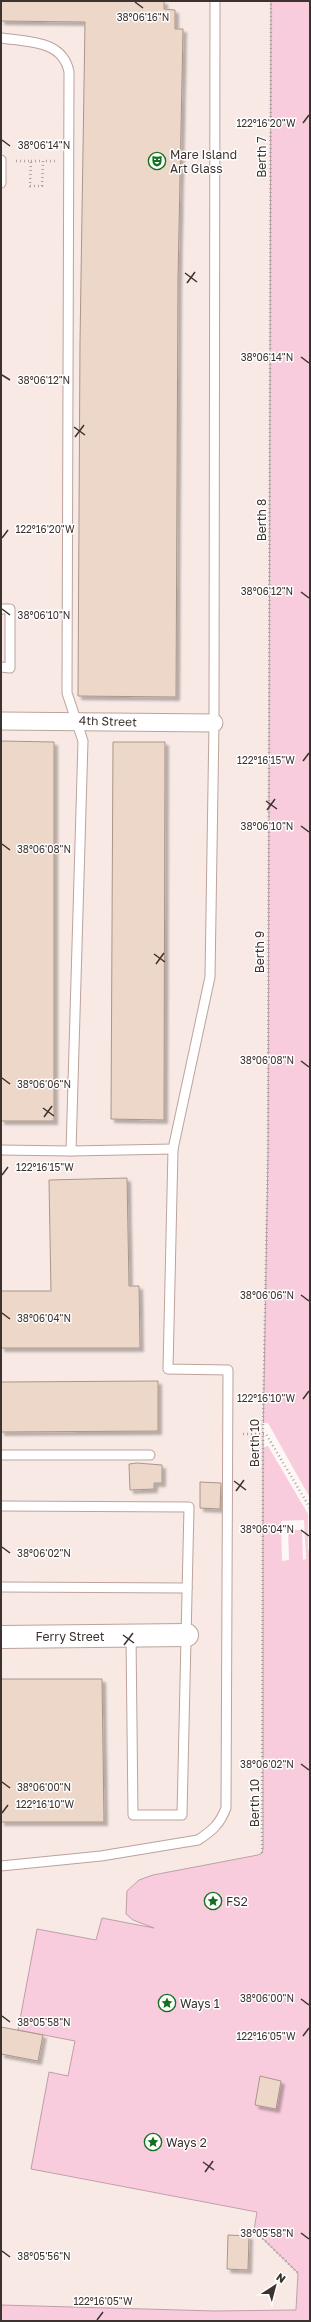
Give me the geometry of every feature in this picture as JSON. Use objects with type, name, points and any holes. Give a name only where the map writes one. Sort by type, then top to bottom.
[{"type":"street","name":"4th Street","points":[[1,721],[76,720],[103,722],[214,723]]},
{"type":"street","name":"Ferry Street","points":[[1,1636],[186,1636]]},
{"type":"lane","points":[[1,1866],[101,1856],[198,1840],[211,1832],[220,1821],[226,1808],[228,1370],[168,1368],[173,1148],[210,977],[214,723],[215,1]]},
{"type":"lane","points":[[1,38],[45,45],[54,48],[67,63],[69,161],[67,693],[83,741],[71,1152]]},
{"type":"lane","points":[[1,161],[1,183]]},
{"type":"lane","points":[[1,609],[10,609],[10,668],[1,667]]},
{"type":"lane","points":[[1,1150],[71,1152],[173,1148]]},
{"type":"lane","points":[[1,1455],[150,1455]]},
{"type":"lane","points":[[1,1506],[189,1507],[182,1815],[133,1815],[131,1636]]},
{"type":"lane","points":[[1,1587],[187,1588]]},
{"type":"path","name":"Berth 7","points":[[270,290],[271,1]]},
{"type":"path","points":[[1,161],[69,161]]},
{"type":"path","points":[[31,161],[30,186],[42,186],[43,161]]},
{"type":"path","name":"Berth 8","points":[[269,751],[270,290]]},
{"type":"path","name":"Berth 9","points":[[268,1153],[269,751]]},
{"type":"path","name":"Berth 10","points":[[262,1853],[263,1433],[268,1153]]},
{"type":"path","points":[[256,1434],[266,1434],[310,1508]]},
{"type":"path","points":[[254,2230],[298,2273]]},
{"type":"shaded area","points":[[1,1],[271,1],[267,1153],[263,1445],[263,1849],[262,1853],[258,1855],[153,1875],[139,1880],[158,1929],[48,2173],[257,2212],[254,2230],[298,2273],[296,2311],[1,2321]]},
{"type":"shaded area","points":[[271,1],[310,1],[310,2321],[1,2321],[1,2305],[215,2311],[296,2310],[298,2273],[254,2230],[257,2212],[31,2169],[49,2072],[68,2076],[75,2041],[18,2030],[37,1929],[96,1940],[102,1918],[154,1928],[133,1920],[126,1914],[127,1891],[139,1880],[153,1875],[258,1855],[262,1853],[263,1849],[263,1445],[268,1153]]},
{"type":"pier","points":[[263,1423],[268,1423],[310,1498],[310,1550],[308,1550],[308,1514],[268,1446],[264,1447]]},
{"type":"pier","points":[[304,1520],[306,1559],[303,1560],[302,1530],[288,1530],[289,1560],[282,1561],[281,1521]]},
{"type":"building","points":[[1,1],[164,1],[164,9],[175,10],[175,29],[183,29],[178,278],[176,697],[78,696],[80,342],[85,22],[1,21]]},
{"type":"building","points":[[1,741],[54,742],[54,1121],[1,1121]]},
{"type":"building","points":[[113,742],[165,742],[164,1120],[111,1119]]},
{"type":"building","points":[[127,1178],[129,1286],[139,1286],[140,1348],[1,1348],[1,1291],[51,1291],[49,1180]]},
{"type":"building","points":[[158,1381],[158,1431],[1,1432],[1,1382]]},
{"type":"building","points":[[137,1463],[162,1465],[162,1483],[154,1483],[154,1489],[130,1490],[129,1464]]},
{"type":"building","points":[[200,1482],[221,1483],[220,1509],[200,1508]]},
{"type":"building","points":[[1,1679],[102,1679],[104,1822],[1,1822]]},
{"type":"building","points":[[1,2027],[43,2035],[38,2061],[1,2054]]},
{"type":"building","points":[[260,2076],[281,2081],[276,2109],[255,2105]]},
{"type":"building","points":[[228,2235],[249,2236],[248,2270],[227,2269]]},
{"type":"place","name":"Mare Island Art Glass","points":[[157,161]]},
{"type":"place","name":"FS2","points":[[213,1901]]},
{"type":"place","name":"Ways 1","points":[[167,2003]]},
{"type":"place","name":"Ways 2","points":[[153,2142]]}]
